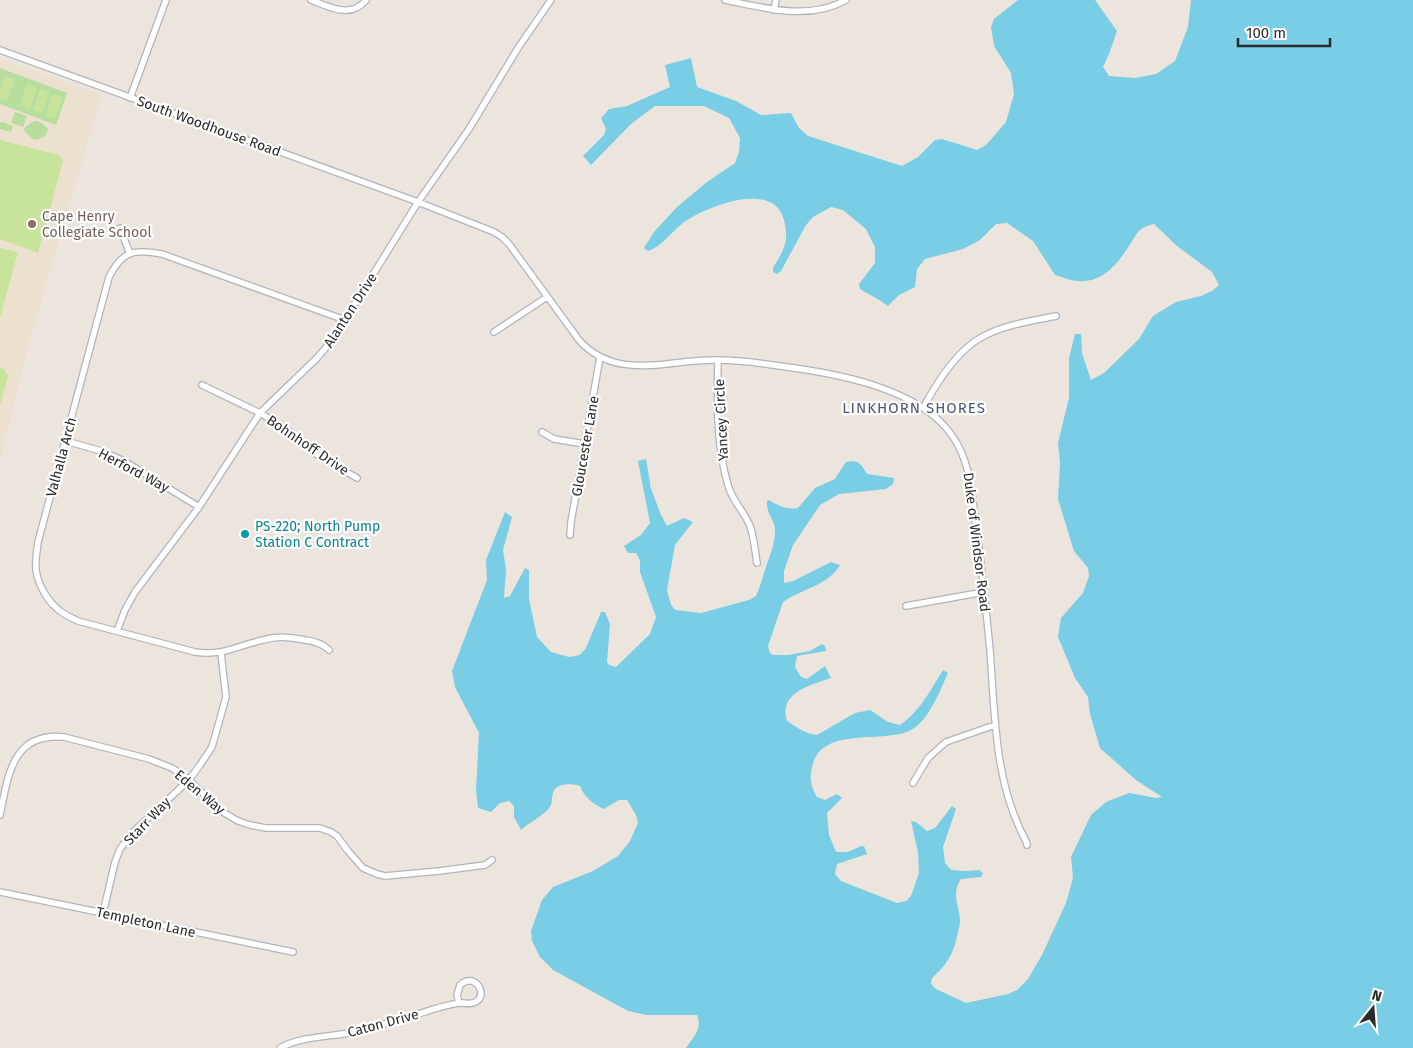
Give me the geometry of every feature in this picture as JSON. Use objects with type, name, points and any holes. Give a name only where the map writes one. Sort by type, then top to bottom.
[{"type":"street","points":[[130,98],[166,0]]},
{"type":"street","points":[[311,0],[345,11],[357,8],[366,0]]},
{"type":"street","name":"Alanton Drive","points":[[117,632],[135,592],[199,507],[260,413],[317,358],[333,339],[418,202],[468,129],[518,48],[553,0]]},
{"type":"street","points":[[725,0],[774,10],[797,12],[833,6],[846,0]]},
{"type":"street","points":[[774,10],[776,0]]},
{"type":"street","name":"South Woodhouse Road","points":[[0,50],[418,202]]},
{"type":"street","name":"Duke of Windsor Road","points":[[418,202],[494,232],[502,237],[579,340],[589,351],[600,357],[613,362],[641,366],[696,360],[718,360],[740,361],[823,372],[849,378],[899,395],[934,416],[952,435],[962,451],[969,473],[984,592],[995,725],[1002,771],[1014,815],[1027,845]]},
{"type":"street","points":[[120,228],[130,254],[143,251],[162,254],[345,320]]},
{"type":"street","name":"Valhalla Arch","points":[[130,254],[116,264],[109,277],[38,542],[35,559],[36,572],[43,589],[51,602],[61,612],[78,621],[195,652],[221,653],[275,637],[296,638],[314,642],[323,645],[329,650]]},
{"type":"street","points":[[494,332],[547,297]]},
{"type":"street","points":[[923,408],[939,381],[959,355],[972,343],[1004,328],[1056,316]]},
{"type":"street","name":"Gloucester Lane","points":[[570,535],[600,357]]},
{"type":"street","name":"Yancey Circle","points":[[718,360],[717,403],[723,465],[730,493],[752,531],[757,563]]},
{"type":"street","name":"Bohnhoff Drive","points":[[202,385],[260,413],[289,431],[316,454],[357,478]]},
{"type":"street","points":[[542,432],[554,439],[585,444]]},
{"type":"street","name":"Herford Way","points":[[66,441],[101,451],[124,461],[199,507]]},
{"type":"street","points":[[906,606],[984,592]]},
{"type":"street","name":"Starr Way","points":[[103,913],[114,862],[120,849],[132,832],[188,780],[212,747],[226,697],[221,653]]},
{"type":"street","points":[[913,783],[928,758],[946,742],[995,725]]},
{"type":"street","name":"Eden Way","points":[[0,815],[7,780],[15,759],[24,748],[48,737],[64,737],[149,759],[172,768],[188,780],[220,811],[238,821],[261,827],[320,828],[332,832],[340,839],[358,863],[377,874],[393,876],[439,872],[485,865],[492,860]]},
{"type":"street","name":"Templeton Lane","points":[[0,892],[293,952]]},
{"type":"street","name":"Caton Drive","points":[[280,1048],[301,1040],[379,1026],[459,1003],[472,1004],[478,1000],[481,994],[480,988],[475,982],[463,982],[457,995],[459,1003]]},
{"type":"shaded area","name":"Cape Henry Collegiate School","points":[[0,59],[101,95],[25,359],[0,463]]},
{"type":"green space","points":[[0,68],[67,93],[56,125],[0,104]]},
{"type":"green space","points":[[5,76],[15,80],[7,101],[0,98],[0,90]]},
{"type":"green space","points":[[27,84],[37,88],[30,109],[20,105]]},
{"type":"green space","points":[[40,89],[50,93],[42,113],[33,110]]},
{"type":"green space","points":[[53,94],[63,97],[55,118],[45,115]]},
{"type":"green space","points":[[15,112],[27,116],[23,127],[11,123]]},
{"type":"green space","points":[[36,121],[48,129],[43,137],[34,140],[25,132],[24,128]]},
{"type":"green space","points":[[3,122],[13,126],[11,132],[0,129],[0,123]]},
{"type":"green space","points":[[0,140],[59,155],[63,161],[38,253],[0,239]]},
{"type":"green space","points":[[0,248],[18,252],[0,318]]},
{"type":"green space","points":[[0,368],[4,369],[8,376],[0,406]]},
{"type":"water","points":[[1018,0],[1095,0],[1117,31],[1103,67],[1109,76],[1135,78],[1156,74],[1175,61],[1188,27],[1191,0],[1413,0],[1413,1048],[686,1048],[698,1029],[699,1020],[697,1015],[647,1015],[628,1011],[553,970],[540,957],[532,941],[531,931],[542,900],[553,887],[593,871],[618,856],[630,841],[638,823],[636,815],[627,800],[619,800],[604,809],[590,800],[580,786],[568,784],[560,786],[554,790],[549,808],[521,830],[514,817],[514,806],[509,801],[500,803],[491,812],[478,808],[476,790],[479,733],[455,687],[452,671],[487,580],[486,560],[505,512],[512,517],[503,550],[506,570],[504,598],[510,596],[525,568],[529,570],[529,599],[537,637],[551,652],[569,657],[580,655],[586,648],[601,612],[605,612],[610,624],[607,662],[609,665],[616,667],[650,634],[656,617],[640,572],[640,560],[636,553],[628,553],[624,546],[641,535],[650,523],[638,461],[646,459],[650,486],[667,526],[684,518],[693,522],[675,545],[667,590],[671,605],[675,610],[701,613],[749,600],[756,596],[772,551],[775,536],[775,527],[767,501],[769,500],[786,508],[798,508],[815,488],[835,479],[846,462],[854,461],[859,463],[867,474],[894,478],[893,484],[886,489],[839,494],[820,505],[793,545],[784,571],[784,583],[793,581],[831,562],[840,565],[829,578],[783,602],[768,646],[770,653],[773,655],[788,655],[810,651],[822,644],[825,646],[826,651],[797,656],[795,667],[801,677],[807,679],[825,666],[831,678],[805,687],[791,697],[785,711],[787,721],[801,730],[817,735],[855,713],[870,710],[888,722],[900,725],[919,707],[943,670],[948,673],[929,712],[917,726],[899,734],[841,740],[829,745],[819,752],[811,773],[813,789],[817,797],[825,800],[837,794],[842,798],[827,813],[829,835],[836,852],[848,852],[864,846],[867,854],[837,864],[835,874],[841,881],[897,903],[906,901],[911,896],[919,873],[918,852],[911,821],[916,822],[927,831],[935,828],[952,806],[956,809],[943,847],[945,863],[951,870],[979,870],[983,873],[981,877],[961,879],[958,884],[956,899],[960,920],[959,928],[950,957],[932,978],[931,984],[936,989],[966,1003],[1008,994],[1017,990],[1028,979],[1042,955],[1066,903],[1073,878],[1071,857],[1091,815],[1106,802],[1129,793],[1156,798],[1162,797],[1136,780],[1100,748],[1090,714],[1088,697],[1075,678],[1058,637],[1061,618],[1083,593],[1089,576],[1088,568],[1074,551],[1058,499],[1060,463],[1058,443],[1069,398],[1069,358],[1075,334],[1081,334],[1082,353],[1091,380],[1104,373],[1139,339],[1153,316],[1176,302],[1201,296],[1219,285],[1212,272],[1177,246],[1154,224],[1144,227],[1138,232],[1119,260],[1102,276],[1087,281],[1072,280],[1055,275],[1033,241],[1007,223],[996,224],[980,240],[963,249],[925,259],[917,269],[915,287],[899,295],[888,306],[860,289],[859,284],[875,263],[875,247],[866,229],[843,210],[831,207],[813,217],[806,225],[781,271],[777,274],[773,272],[773,268],[785,244],[784,221],[778,208],[769,202],[758,199],[731,202],[704,211],[683,223],[658,246],[648,251],[644,248],[654,232],[677,207],[707,182],[735,163],[739,152],[740,138],[729,118],[704,106],[655,106],[631,124],[591,165],[583,156],[604,135],[606,129],[601,118],[609,109],[627,106],[670,87],[665,65],[691,58],[697,87],[736,101],[761,115],[791,113],[799,128],[808,136],[902,166],[918,157],[935,140],[942,139],[977,150],[986,145],[1006,122],[1014,94],[1011,73],[994,46],[991,27],[994,19]]},
{"type":"place","name":"Cape Henry Collegiate School","points":[[32,224]]},
{"type":"place","name":"PS-220; North Pump Station C Contract","points":[[245,534]]},
{"type":"district","name":"LINKHORN SHORES","points":[[914,408]]}]
